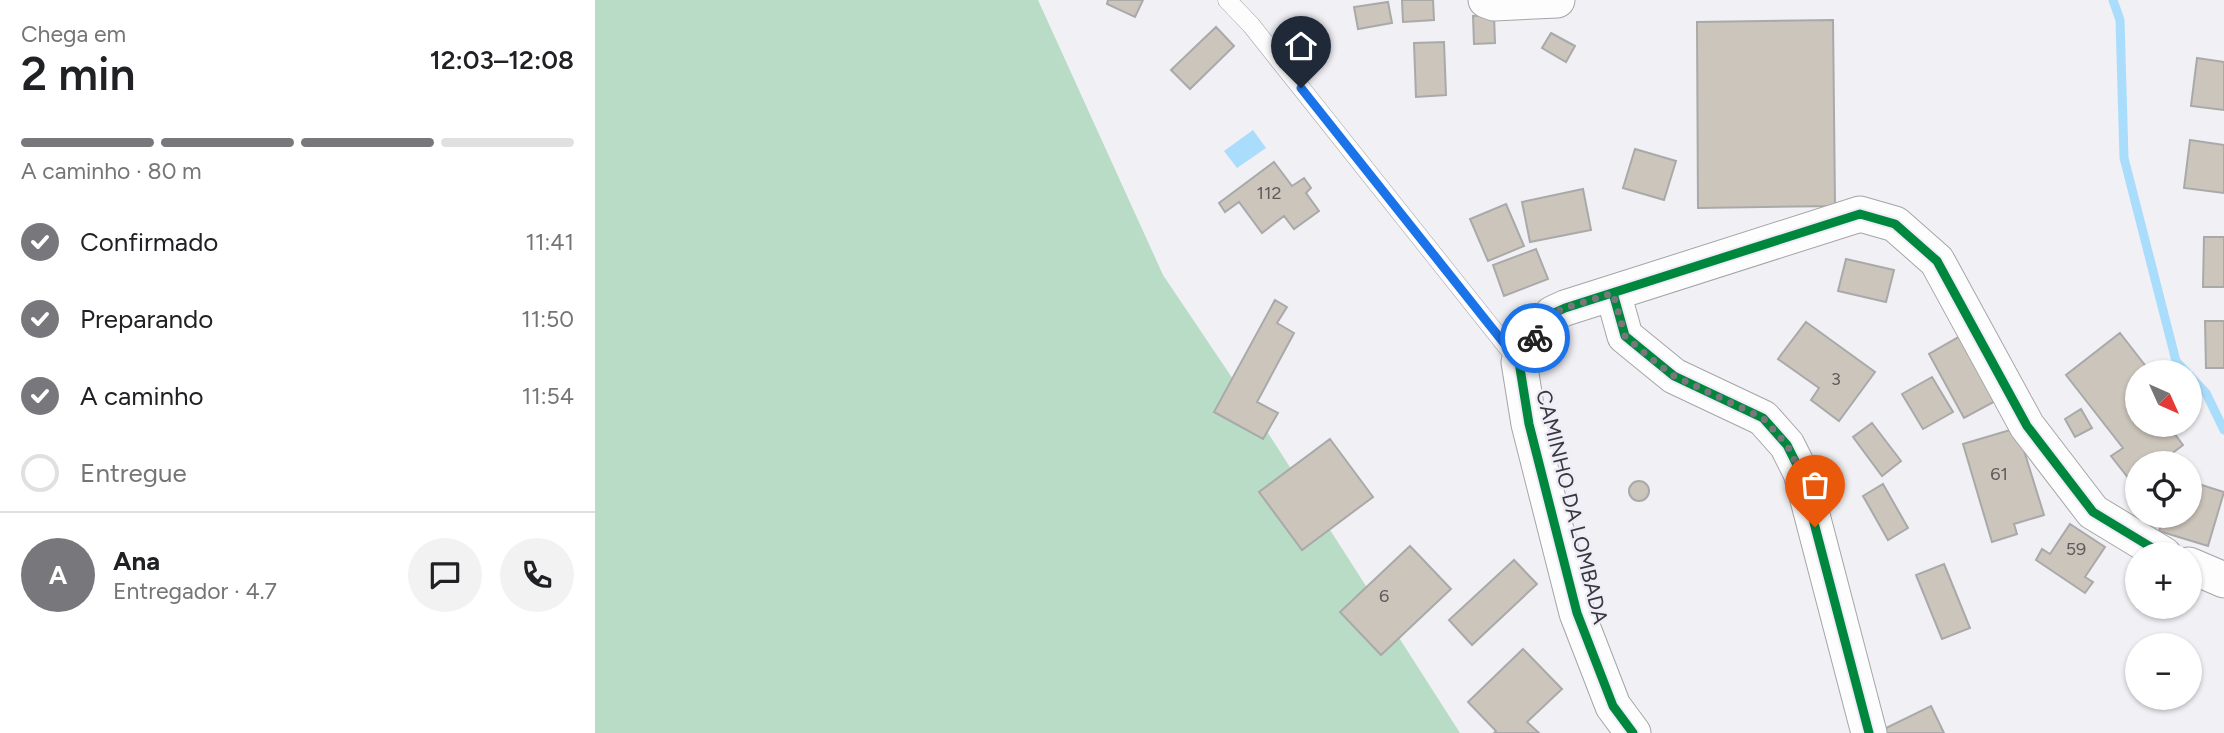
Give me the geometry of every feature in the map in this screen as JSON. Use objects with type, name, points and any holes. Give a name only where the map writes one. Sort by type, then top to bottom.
[{"type":"street","points":[[1486,0],[1494,3],[1557,0]]},
{"type":"street","points":[[1519,362],[1552,314],[1565,308],[1860,214],[1895,224],[1937,261],[2028,426],[2093,512],[2143,542]]},
{"type":"street","points":[[1613,293],[1625,336],[1649,357],[1674,376],[1763,418],[1787,445],[1801,473],[1869,733]]},
{"type":"street","name":"CAMINHO DA LOMBADA","points":[[1519,362],[1529,424],[1577,613],[1613,706],[1633,733]]},
{"type":"street","points":[[2202,571],[2224,580]]},
{"type":"lane","points":[[1227,0],[1251,25],[1519,362]]},
{"type":"green space","points":[[595,0],[1038,0],[1163,275],[1245,397],[1460,733],[595,733]]},
{"type":"water","points":[[1253,130],[1266,148],[1237,168],[1224,151]]},
{"type":"building","points":[[1108,0],[1143,0],[1135,17],[1107,4]]},
{"type":"building","points":[[1402,0],[1433,0],[1434,20],[1403,22]]},
{"type":"building","points":[[1388,2],[1392,23],[1358,29],[1354,7]]},
{"type":"building","points":[[1494,15],[1495,43],[1474,44],[1473,16]]},
{"type":"building","points":[[1833,20],[1835,206],[1698,208],[1697,22]]},
{"type":"building","points":[[1216,27],[1234,46],[1190,89],[1171,70]]},
{"type":"building","points":[[1551,33],[1575,46],[1566,62],[1542,48]]},
{"type":"building","points":[[1444,42],[1446,95],[1416,97],[1414,43]]},
{"type":"building","points":[[2197,58],[2224,62],[2224,110],[2191,106]]},
{"type":"building","points":[[2190,140],[2224,145],[2224,193],[2184,188]]},
{"type":"building","points":[[1635,149],[1676,161],[1664,200],[1623,188]]},
{"type":"building","points":[[1274,162],[1292,186],[1304,178],[1311,188],[1306,193],[1319,211],[1294,229],[1284,216],[1262,233],[1239,202],[1225,212],[1219,203]]},
{"type":"building","points":[[1583,189],[1591,230],[1530,242],[1522,202]]},
{"type":"building","points":[[1506,204],[1524,246],[1488,261],[1470,219]]},
{"type":"building","points":[[2204,237],[2224,237],[2224,287],[2203,287]]},
{"type":"building","points":[[1536,249],[1548,279],[1504,296],[1493,265]]},
{"type":"building","points":[[1846,259],[1894,270],[1886,302],[1838,291]]},
{"type":"building","points":[[1275,300],[1287,307],[1277,323],[1294,333],[1257,402],[1278,413],[1263,439],[1214,412]]},
{"type":"building","points":[[2205,321],[2224,321],[2224,368],[2206,368]]},
{"type":"building","points":[[1806,322],[1875,372],[1839,421],[1811,400],[1819,388],[1778,359]]},
{"type":"building","points":[[2120,333],[2141,360],[2125,360],[2125,438],[2178,438],[2183,445],[2175,451],[2125,451],[2125,474],[2111,456],[2123,448],[2066,375]]},
{"type":"building","points":[[1964,334],[1999,399],[1964,418],[1929,354]]},
{"type":"building","points":[[1932,377],[1953,412],[1923,429],[1902,394]]},
{"type":"building","points":[[2081,409],[2092,428],[2075,437],[2065,419]]},
{"type":"building","points":[[1872,423],[1901,461],[1882,476],[1853,437]]},
{"type":"building","points":[[2017,428],[2044,515],[2014,524],[2017,534],[1992,542],[1963,444]]},
{"type":"building","points":[[1330,439],[1373,497],[1302,550],[1259,492]]},
{"type":"building","points":[[1635,481],[1643,481],[1649,491],[1643,501],[1635,501],[1629,495],[1629,487]]},
{"type":"building","points":[[1883,484],[1908,528],[1888,540],[1863,496]]},
{"type":"building","points":[[2202,485],[2224,492],[2208,546],[2159,531],[2160,528],[2202,528]]},
{"type":"building","points":[[2070,524],[2105,547],[2085,577],[2093,582],[2085,593],[2036,560],[2042,549],[2050,554]]},
{"type":"building","points":[[1410,546],[1451,589],[1381,655],[1340,612]]},
{"type":"building","points":[[1514,560],[1537,584],[1472,645],[1449,620]]},
{"type":"building","points":[[1944,564],[1970,628],[1942,639],[1916,575]]},
{"type":"building","points":[[1523,649],[1562,689],[1527,722],[1539,733],[1494,733],[1496,731],[1468,702]]},
{"type":"building","points":[[1931,706],[1944,733],[1886,733],[1884,729]]},
{"type":"waterway","points":[[2113,0],[2120,20],[2124,158],[2176,360]]},
{"type":"waterway","points":[[2202,389],[2224,430]]},
{"type":"cycle path","points":[[1633,733],[1613,706],[1577,613],[1529,424],[1519,362],[1552,314],[1565,308],[1860,214],[1895,224],[1937,261],[2027,426],[2093,512],[2143,542]]},
{"type":"cycle path","points":[[1613,293],[1625,336],[1674,376],[1763,418],[1787,445],[1801,473],[1869,733]]},
{"type":"way so far","points":[[1535,338],[1552,314],[1613,293],[1625,336],[1649,357],[1674,376],[1763,418],[1787,445],[1801,473],[1815,527]]},
{"type":"route","points":[[1301,88],[1519,362],[1535,338]]}]
